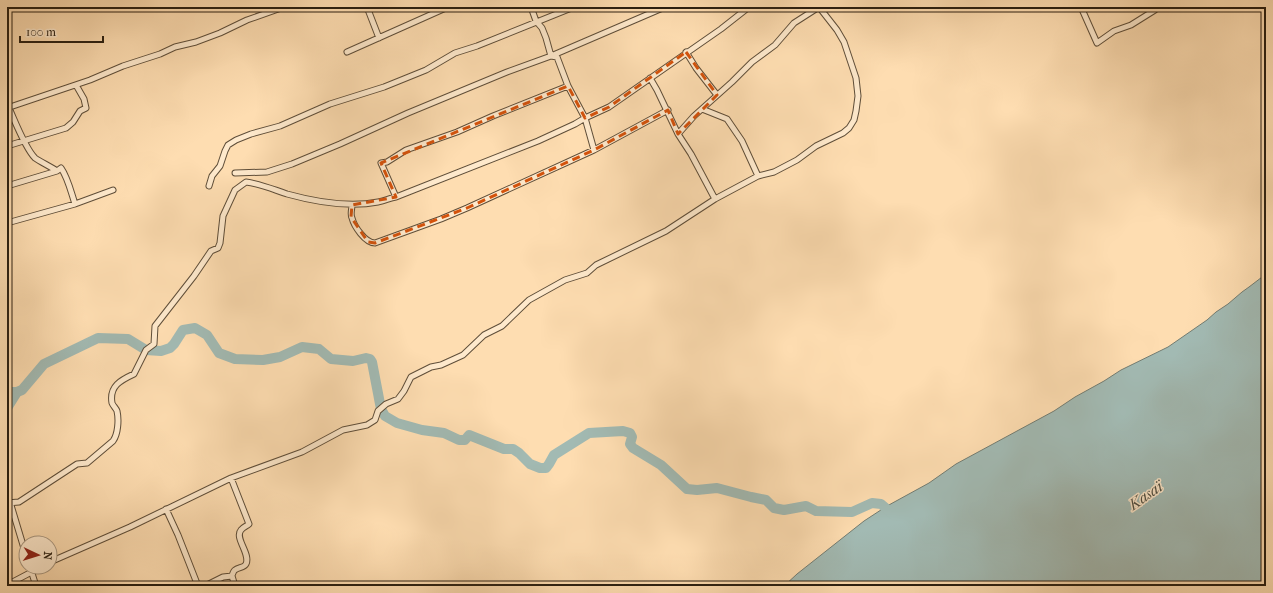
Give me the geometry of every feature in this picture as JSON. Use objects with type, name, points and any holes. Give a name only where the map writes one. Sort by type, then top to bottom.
[{"type":"street","points":[[57,171],[36,158],[24,141],[8,108],[76,85],[123,66],[155,56],[175,47],[196,42],[220,33],[247,20],[284,7]]},
{"type":"street","points":[[367,7],[379,38]]},
{"type":"street","points":[[531,7],[536,22],[544,33],[551,56]]},
{"type":"street","points":[[209,186],[212,176],[220,166],[228,145],[236,140],[250,134],[280,126],[330,104],[384,87],[426,70],[455,53],[483,44],[574,7]]},
{"type":"street","points":[[235,173],[267,172],[292,164],[415,110],[551,56],[665,7]]},
{"type":"street","points":[[19,535],[8,502],[19,502],[77,464],[87,463],[116,437],[118,429],[117,411],[112,404],[113,390],[123,379],[134,374],[146,350],[154,344],[155,326],[194,276],[211,251],[218,248],[220,243],[223,216],[235,190],[246,182],[259,184],[287,194],[322,202],[352,205],[379,202],[538,141],[609,107],[721,29],[749,7]]},
{"type":"street","points":[[58,558],[130,527],[189,497],[212,488],[231,478],[302,452],[343,430],[367,425],[375,420],[378,411],[386,404],[398,399],[411,377],[431,367],[463,355],[484,335],[502,326],[529,300],[565,280],[586,273],[596,265],[666,231],[716,199],[758,176],[774,172],[797,160],[816,146],[842,133],[849,128],[854,120],[858,96],[856,78],[844,42],[837,30],[819,7],[794,23],[775,45],[752,62],[694,116],[678,134]]},
{"type":"street","points":[[1081,7],[1097,43],[1103,37],[1131,25],[1155,10]]},
{"type":"street","points":[[347,52],[445,8]]},
{"type":"street","points":[[686,52],[696,68],[717,95]]},
{"type":"street","points":[[551,56],[557,57],[568,86],[585,118],[594,150]]},
{"type":"street","points":[[650,78],[668,110],[678,134],[716,199]]},
{"type":"street","points":[[7,146],[70,126],[80,111],[86,108],[84,99],[76,85]]},
{"type":"street","points":[[396,196],[381,163],[386,162],[406,150],[457,132],[568,86]]},
{"type":"street","points":[[702,109],[727,119],[742,141],[758,176]]},
{"type":"street","points":[[352,205],[351,217],[360,233],[368,242],[374,244],[441,219],[594,150],[668,110]]},
{"type":"street","points":[[7,186],[57,171],[61,168],[67,179],[75,204]]},
{"type":"street","points":[[7,223],[75,204],[113,190]]},
{"type":"street","points":[[231,478],[249,524],[241,529],[239,533],[241,544],[246,555],[246,562],[243,566],[235,570],[232,576],[235,586]]},
{"type":"street","points":[[166,509],[198,586]]},
{"type":"street","points":[[7,585],[22,575]]},
{"type":"street","points":[[33,575],[36,586]]},
{"type":"street","points":[[205,586],[223,577],[232,576]]},
{"type":"highlighted area","points":[[686,52],[717,95],[678,134],[668,110],[594,150],[467,208],[375,243],[368,242],[351,217],[352,205],[396,197],[381,163],[568,86],[585,118],[609,107]]},
{"type":"water","name":"Kasaï","points":[[1266,274],[1266,586],[784,586],[864,521],[887,506],[929,483],[956,464],[1054,411],[1121,370],[1168,347],[1207,320]]},
{"type":"waterway","points":[[7,392],[17,392],[22,390],[44,364],[98,338],[128,339],[146,350],[161,351],[170,348],[183,330],[195,328],[207,335],[219,353],[235,359],[263,360],[280,357],[302,347],[319,349],[331,359],[353,361],[366,358],[370,359],[372,362],[381,409],[385,416],[397,423],[422,430],[444,433],[459,440],[465,440],[469,435],[504,449],[513,449],[530,464],[540,468],[546,468],[554,455],[589,433],[623,431],[630,433],[632,437],[630,444],[633,448],[661,465],[687,489],[697,490],[717,488],[766,500],[774,508],[784,510],[806,506],[816,511],[852,512],[872,503],[881,504],[895,516]]},
{"type":"waterway","points":[[7,408],[17,392]]}]
